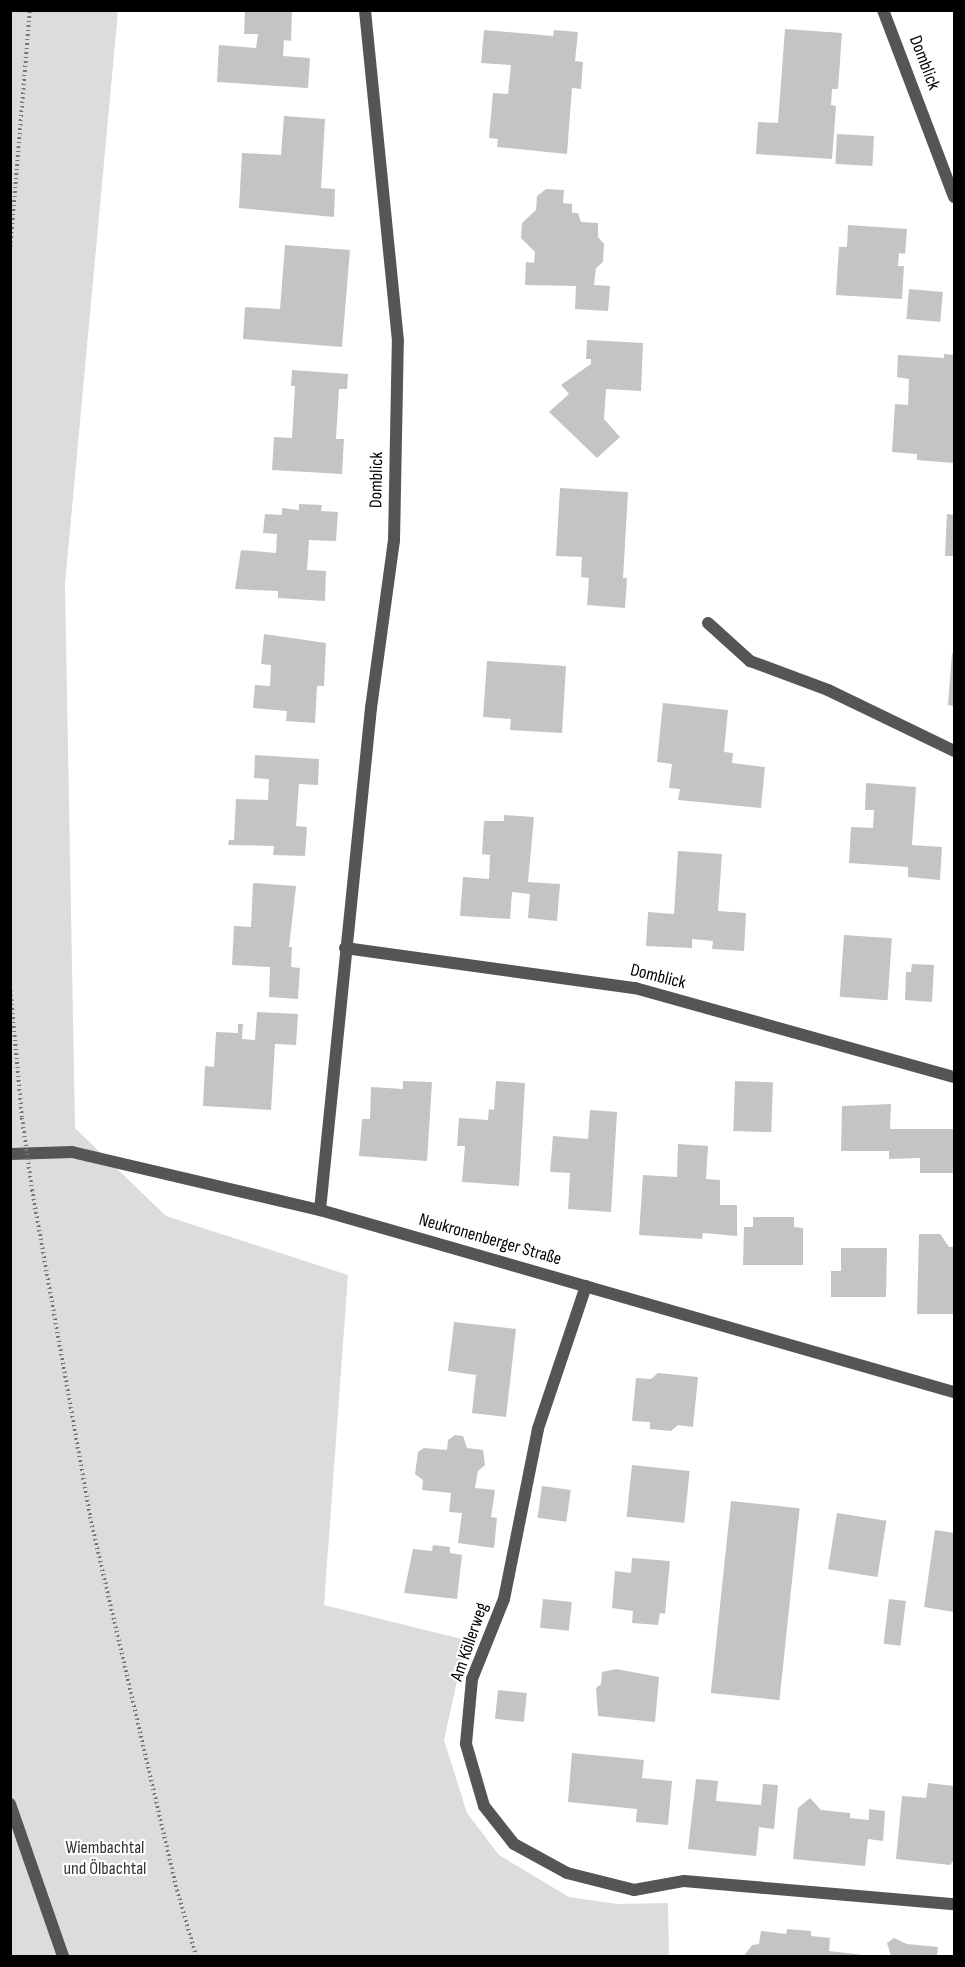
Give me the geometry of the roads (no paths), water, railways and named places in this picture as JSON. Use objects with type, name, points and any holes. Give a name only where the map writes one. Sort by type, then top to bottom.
[{"type":"street","name":"Domblick","points":[[320,1210],[345,948],[394,541],[398,341],[365,10]]},
{"type":"street","name":"Domblick","points":[[883,10],[954,197]]},
{"type":"street","points":[[708,624],[750,661],[828,690],[954,751]]},
{"type":"street","name":"Domblick","points":[[345,948],[635,988],[954,1077]]},
{"type":"street","name":"Neukronenberger Straße","points":[[10,1154],[72,1152],[320,1210],[954,1392]]},
{"type":"street","name":"Am Köllerweg","points":[[586,1286],[538,1429],[504,1599],[472,1679],[466,1744],[484,1806],[514,1844],[567,1873],[634,1890],[684,1881],[954,1904]]},
{"type":"street","points":[[10,1804],[63,1956]]},
{"type":"park label","name":"Wiembachtal und Ölbachtal","points":[[105,1859]]}]
